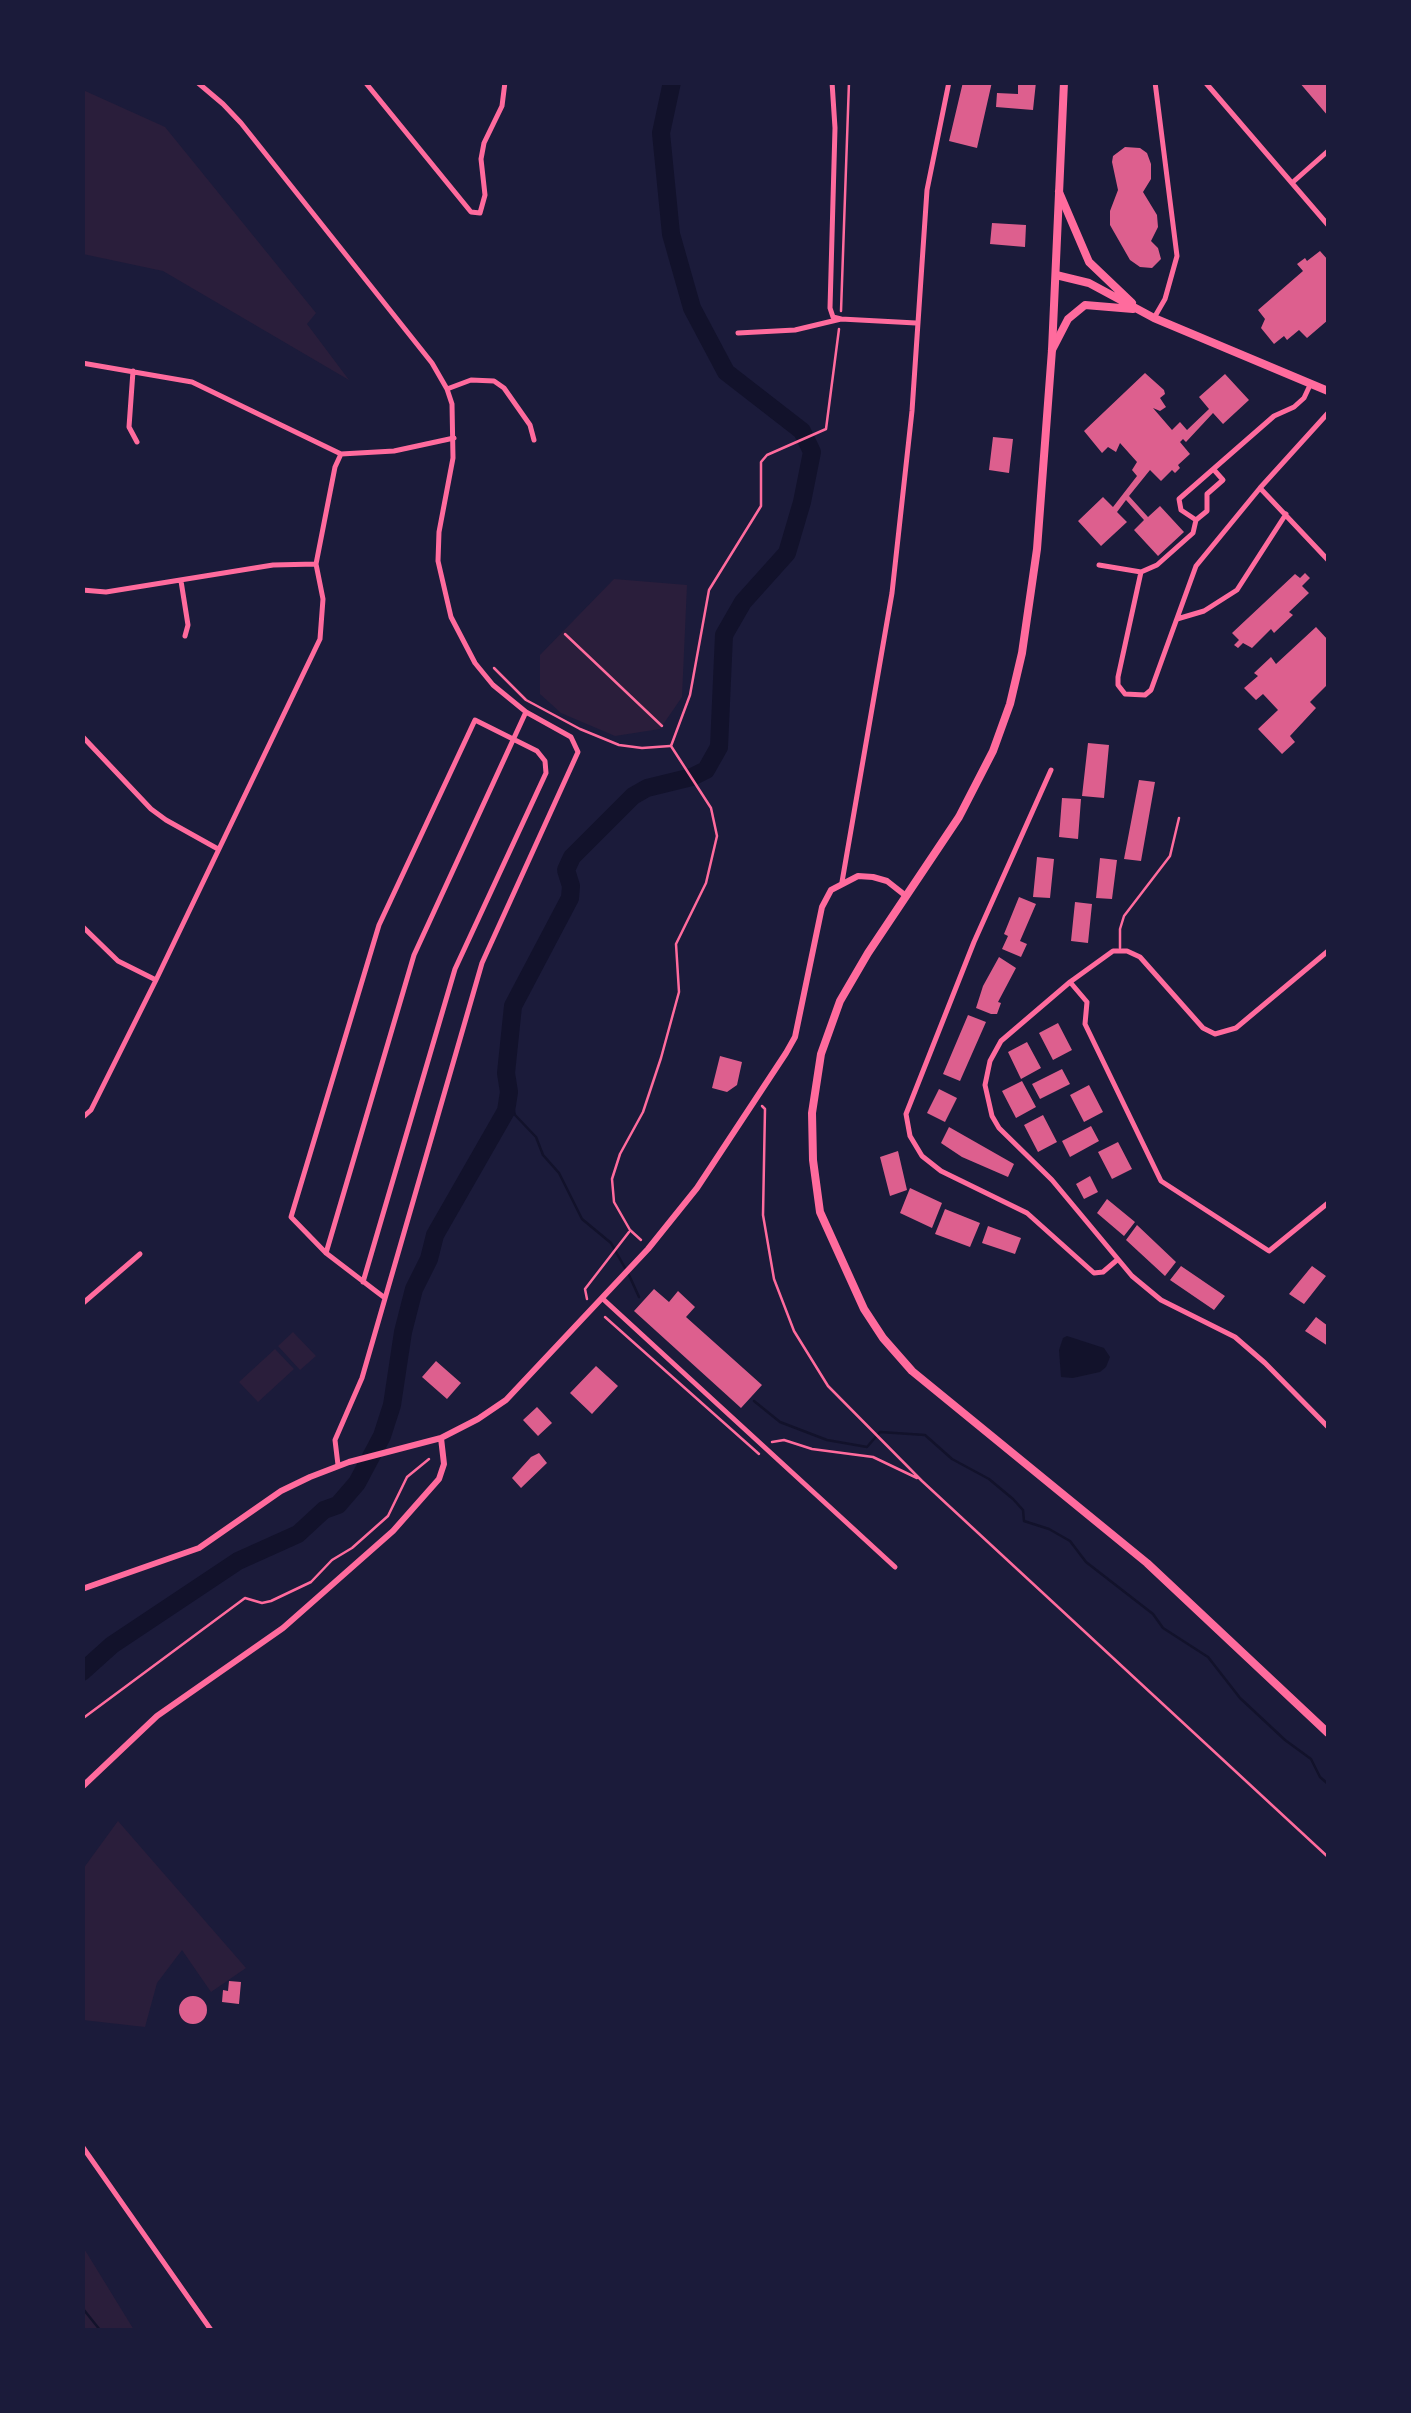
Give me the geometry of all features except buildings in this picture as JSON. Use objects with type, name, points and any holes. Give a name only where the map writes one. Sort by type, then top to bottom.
[{"type":"main road","points":[[1064,82],[1052,350],[1037,549],[1022,653],[993,751],[959,818],[840,1001],[822,1054],[812,1113],[820,1212],[848,1281],[883,1338],[926,1384],[1159,1573],[1328,1733]]},
{"type":"main road","points":[[1059,192],[1089,262],[1138,310]]},
{"type":"main road","points":[[1056,275],[1089,284],[1154,318],[1328,390]]},
{"type":"main road","points":[[1052,350],[1068,320],[1084,304],[1138,310]]},
{"type":"street","points":[[197,82],[241,124],[432,363],[447,389],[454,438],[439,532],[438,560],[445,599],[475,663],[506,697],[572,737],[578,752],[482,963],[362,1378],[335,1440],[338,1465]]},
{"type":"street","points":[[365,82],[472,212],[480,213],[485,195],[481,159],[484,143],[502,106],[505,82]]},
{"type":"street","points":[[832,82],[833,317],[916,323]]},
{"type":"street","points":[[842,882],[892,593],[912,411],[927,190],[948,82]]},
{"type":"street","points":[[1154,318],[1169,288],[1176,256],[1155,82]]},
{"type":"street","points":[[1205,82],[1328,225]]},
{"type":"street","points":[[1293,182],[1328,151]]},
{"type":"street","points":[[738,333],[795,330],[841,319]]},
{"type":"street","points":[[82,364],[192,382],[341,454],[394,451],[454,438]]},
{"type":"street","points":[[133,371],[129,427],[137,442]]},
{"type":"street","points":[[447,389],[482,378],[494,381],[504,388],[530,426],[534,440]]},
{"type":"street","points":[[1214,471],[1274,416],[1304,398],[1311,383]]},
{"type":"street","points":[[1141,572],[1118,677],[1118,685],[1125,694],[1139,696],[1151,690],[1196,566],[1328,413]]},
{"type":"street","points":[[82,1118],[91,1110],[156,980],[320,639],[323,599],[316,564],[341,454]]},
{"type":"street","points":[[1099,564],[1141,572],[1157,565],[1193,533],[1196,520],[1207,511],[1207,494],[1223,480],[1212,468],[1179,498],[1181,510],[1196,520]]},
{"type":"street","points":[[1260,488],[1328,560]]},
{"type":"street","points":[[1177,619],[1198,613],[1237,590],[1286,514]]},
{"type":"street","points":[[82,590],[106,592],[273,565],[316,564]]},
{"type":"street","points":[[182,581],[188,625],[185,636]]},
{"type":"street","points":[[1184,598],[1187,609],[1198,613]]},
{"type":"street","points":[[326,1253],[414,956],[526,712]]},
{"type":"street","points":[[363,1282],[455,968],[546,773],[546,761],[537,751],[474,720],[387,908],[291,1217],[326,1253],[363,1282],[385,1298]]},
{"type":"street","points":[[82,736],[166,820],[218,849]]},
{"type":"street","points":[[1050,770],[974,942],[906,1114],[910,1136],[922,1156],[941,1171],[1028,1213],[1094,1273],[1103,1272],[1118,1260]]},
{"type":"street","points":[[82,1589],[199,1548],[281,1492],[338,1465],[441,1438],[506,1400],[638,1261],[697,1188],[755,1102],[795,1037],[822,906],[831,890],[858,876],[873,877],[887,881],[906,896]]},
{"type":"street","points":[[82,926],[118,962],[156,980]]},
{"type":"street","points":[[1328,951],[1236,1028],[1215,1034],[1203,1028],[1140,957],[1120,950],[1107,953],[1001,1041],[986,1072],[986,1098],[999,1128],[1052,1180],[1132,1276],[1161,1300],[1227,1331],[1328,1427]]},
{"type":"street","points":[[1070,982],[1086,1002],[1085,1024],[1162,1181],[1268,1251],[1328,1203]]},
{"type":"street","points":[[82,1304],[140,1254]]},
{"type":"street","points":[[603,1299],[895,1566]]},
{"type":"street","points":[[82,1787],[157,1716],[293,1620],[393,1531],[439,1479],[444,1464],[441,1438]]},
{"type":"street","points":[[82,2146],[211,2330]]},
{"type":"lane","points":[[1120,950],[1124,916],[1170,856],[1179,818]]},
{"type":"path","points":[[672,746],[690,695],[709,590],[761,506],[760,462],[779,449],[826,429],[841,319],[849,82]]},
{"type":"path","points":[[565,634],[662,726]]},
{"type":"path","points":[[494,668],[526,700],[600,738],[642,748],[672,746]]},
{"type":"path","points":[[641,1240],[629,1233],[614,1202],[612,1179],[620,1154],[643,1112],[662,1058],[678,992],[676,944],[706,883],[716,850],[714,816],[672,746]]},
{"type":"path","points":[[755,1102],[766,1109],[763,1215],[774,1279],[805,1351],[835,1395],[922,1481],[1328,1857]]},
{"type":"path","points":[[588,1298],[584,1289],[629,1233]]},
{"type":"path","points":[[605,1317],[762,1454]]},
{"type":"path","points":[[772,1442],[784,1440],[812,1449],[873,1458],[922,1481]]},
{"type":"path","points":[[82,1719],[245,1598],[271,1601],[311,1582],[332,1560],[388,1516],[407,1477],[428,1459]]},
{"type":"shaded area","points":[[83,90],[165,127],[316,313],[307,324],[349,380],[163,271],[83,254]]},
{"type":"shaded area","points":[[614,579],[687,585],[682,697],[660,729],[615,736],[561,713],[540,694],[540,655]]},
{"type":"shaded area","points":[[293,1332],[316,1356],[300,1370],[278,1346]]},
{"type":"shaded area","points":[[1067,1336],[1104,1348],[1110,1357],[1106,1367],[1073,1378],[1061,1377],[1059,1350]]},
{"type":"shaded area","points":[[275,1349],[294,1369],[258,1402],[239,1382]]},
{"type":"shaded area","points":[[118,1821],[246,1968],[211,1992],[182,1950],[157,1983],[145,2027],[83,2020],[83,1869]]},
{"type":"shaded area","points":[[82,2246],[88,2255],[134,2330],[83,2330]]},
{"type":"waterway","points":[[82,1672],[112,1645],[238,1561],[298,1534],[324,1510],[338,1505],[357,1483],[382,1436],[392,1405],[403,1332],[414,1289],[429,1259],[435,1235],[506,1111],[513,1006],[570,898],[566,870],[572,857],[633,796],[706,770],[719,747],[724,635],[743,602],[787,553],[812,452],[802,431],[726,372],[692,308],[671,234],[661,133],[672,82]]},
{"type":"waterway","points":[[509,1092],[515,1115],[536,1137],[582,1219],[611,1243],[625,1268]]},
{"type":"waterway","points":[[629,1275],[639,1297]]},
{"type":"waterway","points":[[754,1401],[780,1422],[827,1440],[867,1447],[880,1432],[925,1435],[952,1459],[989,1479],[1013,1499],[1023,1510],[1024,1521],[1070,1541],[1086,1562],[1153,1614],[1163,1628],[1208,1657],[1240,1698],[1311,1759],[1328,1784]]},
{"type":"waterway","points":[[82,2252],[82,2274]]},
{"type":"waterway","points":[[82,2299],[84,2310],[100,2330]]}]
